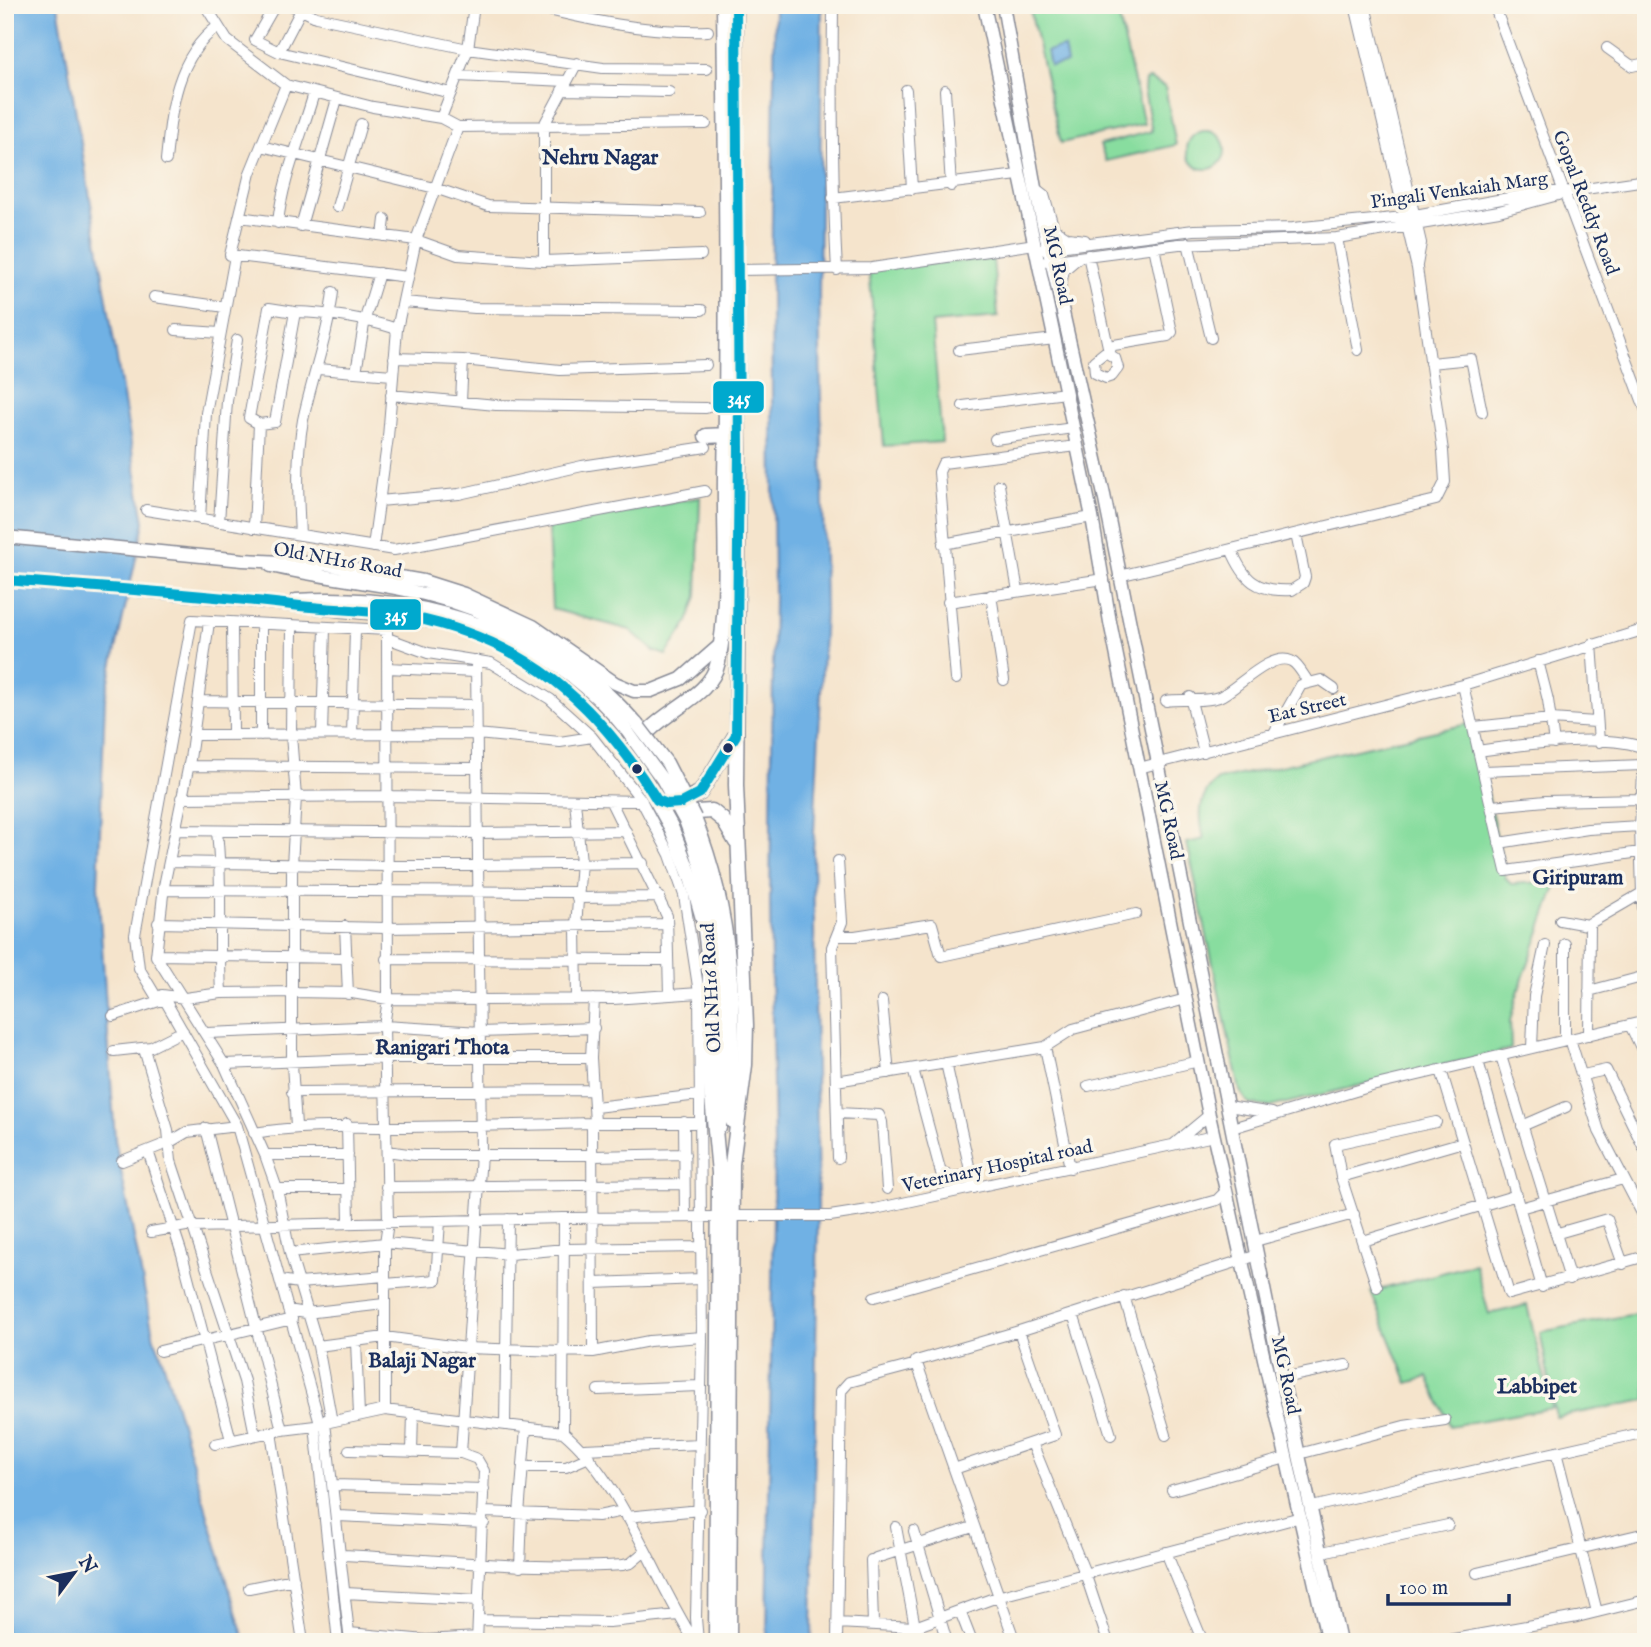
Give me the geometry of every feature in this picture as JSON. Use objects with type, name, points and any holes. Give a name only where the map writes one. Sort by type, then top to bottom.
[{"type":"highway","points":[[716,1642],[724,1216],[745,1065],[736,843],[742,269],[730,206],[724,5]]},
{"type":"highway","points":[[729,1642],[724,1216],[709,1065],[710,969],[704,922],[691,877],[684,823],[650,801],[634,758],[636,749],[654,725],[708,684],[717,664],[720,645],[724,595],[736,5]]},
{"type":"highway","points":[[706,441],[726,435]]},
{"type":"highway","points":[[717,664],[736,668]]},
{"type":"highway","points":[[650,801],[681,803],[700,793],[736,735]]},
{"type":"highway","points":[[684,823],[697,811],[712,811],[723,820],[736,843]]},
{"type":"main road","name":"MG Road","points":[[984,5],[1018,175],[1042,253],[1059,296],[1159,764],[1282,1378],[1340,1642]]},
{"type":"main road","name":"MG Road","points":[[1003,5],[1035,188],[1055,339],[1092,517],[1139,768],[1209,1115],[1328,1639]]},
{"type":"main road","points":[[5,537],[243,560],[326,564],[423,581],[464,594],[533,626],[615,683],[634,691],[651,691],[681,679],[720,645]]},
{"type":"main road","name":"Old NH16 Road","points":[[243,560],[422,594],[491,616],[554,650],[591,678],[667,763],[684,823],[719,887],[730,942],[733,994],[732,1164]]},
{"type":"main road","points":[[5,580],[268,601],[409,617],[473,634],[515,654],[562,684],[587,705],[634,758]]},
{"type":"main road","name":"Old NH16 Road","points":[[268,601],[371,598],[450,613],[507,636],[543,657],[632,727]]},
{"type":"main road","points":[[1166,897],[1185,893]]},
{"type":"street","points":[[205,5],[227,40],[286,85],[337,99],[442,118],[458,127],[706,124]]},
{"type":"street","points":[[275,5],[255,40],[279,52],[451,93]]},
{"type":"street","points":[[442,118],[468,49],[474,5]]},
{"type":"street","points":[[528,5],[602,24],[678,32],[708,31]]},
{"type":"street","points":[[833,5],[834,270]]},
{"type":"street","points":[[1355,5],[1410,222]]},
{"type":"street","points":[[1119,576],[1436,500],[1445,482],[1410,222],[1365,5]]},
{"type":"street","name":"Gopal Reddy Road","points":[[1494,5],[1646,411]]},
{"type":"street","points":[[279,52],[299,7],[316,18],[468,49],[603,68],[708,69]]},
{"type":"street","points":[[166,160],[176,85],[205,38],[218,26]]},
{"type":"street","points":[[1607,48],[1632,66],[1646,63]]},
{"type":"street","points":[[544,261],[544,125],[577,63]]},
{"type":"street","points":[[458,76],[669,92]]},
{"type":"street","points":[[286,85],[250,173],[230,255],[408,277]]},
{"type":"street","points":[[906,90],[912,189]]},
{"type":"street","points":[[945,90],[951,186]]},
{"type":"street","points":[[278,223],[281,197],[296,156],[313,93]]},
{"type":"street","points":[[301,226],[337,99]]},
{"type":"street","points":[[338,207],[361,124]]},
{"type":"street","points":[[373,547],[397,329],[416,240],[458,127]]},
{"type":"street","points":[[261,146],[435,188],[488,206],[700,212]]},
{"type":"street","points":[[833,198],[951,186],[1018,175]]},
{"type":"street","name":"Pingali Venkaiah Marg","points":[[1042,253],[1086,256],[1188,243],[1244,244],[1337,238],[1410,222],[1539,202],[1565,192],[1646,180]]},
{"type":"street","points":[[1035,188],[1044,195],[1054,229],[1068,237],[1097,244]]},
{"type":"street","points":[[239,217],[416,240],[458,255],[544,261],[701,255]]},
{"type":"street","points":[[383,236],[385,219]]},
{"type":"street","name":"Pingali Venkaiah Marg","points":[[1042,253],[1194,230],[1410,222]]},
{"type":"street","points":[[1244,244],[1245,229]]},
{"type":"street","points":[[1337,238],[1358,350]]},
{"type":"street","points":[[1188,243],[1211,338]]},
{"type":"street","points":[[1059,296],[1064,270],[1069,263],[1086,256],[1108,352],[1114,345],[1168,336],[1172,332],[1154,247]]},
{"type":"street","points":[[742,269],[834,270],[1042,253]]},
{"type":"street","points":[[200,519],[206,413],[234,256]]},
{"type":"street","points":[[356,372],[365,319],[379,273]]},
{"type":"street","points":[[300,535],[297,481],[303,421],[318,369],[333,292]]},
{"type":"street","points":[[154,297],[225,307]]},
{"type":"street","points":[[403,302],[475,308],[702,310]]},
{"type":"street","points":[[295,312],[275,422],[259,424],[249,418],[269,308],[330,313],[365,319],[397,329]]},
{"type":"street","points":[[176,330],[220,333]]},
{"type":"street","points":[[959,350],[1055,339]]},
{"type":"street","points":[[219,522],[227,401],[237,340]]},
{"type":"street","points":[[394,358],[464,360],[560,370],[706,365]]},
{"type":"street","points":[[1430,363],[1471,359],[1482,412]]},
{"type":"street","points":[[461,401],[464,360]]},
{"type":"street","points":[[318,369],[392,375]]},
{"type":"street","points":[[963,406],[1066,393]]},
{"type":"street","points":[[391,395],[496,405],[706,408]]},
{"type":"street","points":[[254,528],[259,424]]},
{"type":"street","points":[[995,439],[1073,428]]},
{"type":"street","points":[[379,501],[459,494],[706,441]]},
{"type":"street","points":[[956,679],[943,544],[939,472],[943,463],[1077,446]]},
{"type":"street","points":[[999,485],[1018,591]]},
{"type":"street","points":[[146,510],[394,550],[705,491]]},
{"type":"street","points":[[943,544],[1092,517]]},
{"type":"street","points":[[1231,550],[1245,578],[1252,583],[1292,590],[1303,583],[1305,577],[1296,534]]},
{"type":"street","points":[[948,602],[1104,579]]},
{"type":"street","points":[[991,595],[1004,680]]},
{"type":"street","points":[[385,1410],[384,1304],[388,1222],[387,1058],[384,1026],[388,999],[387,630],[192,620],[137,923],[136,957],[139,968],[157,998],[185,998],[221,993],[293,992],[388,999],[594,999],[699,993]]},
{"type":"street","points":[[209,622],[188,766],[158,923],[157,955],[225,1064],[277,1189],[290,1253],[317,1346],[331,1417],[320,1424]]},
{"type":"street","points":[[232,624],[233,734]]},
{"type":"street","points":[[261,625],[261,734]]},
{"type":"street","points":[[292,627],[291,735],[296,797],[292,865],[292,1092],[296,1126]]},
{"type":"street","points":[[322,734],[325,628]]},
{"type":"street","name":"Eat Street","points":[[1139,768],[1463,685],[1646,629]]},
{"type":"street","points":[[352,735],[355,630]]},
{"type":"street","points":[[387,638],[428,653],[491,663],[564,706],[650,801],[684,895],[699,993],[702,1337],[699,1386],[697,1642]]},
{"type":"street","points":[[1592,644],[1599,742]]},
{"type":"street","points":[[461,1453],[472,1252],[478,1221],[481,1154],[476,799],[477,660]]},
{"type":"street","points":[[1166,701],[1190,697],[1204,701],[1223,695],[1258,669],[1284,660],[1293,662],[1308,682]]},
{"type":"street","points":[[1538,660],[1554,743]]},
{"type":"street","points":[[387,668],[475,672]]},
{"type":"street","points":[[1274,733],[1296,690],[1308,682],[1321,680],[1334,689]]},
{"type":"street","points":[[1463,685],[1504,867],[1508,872],[1640,852]]},
{"type":"street","points":[[1190,697],[1204,752]]},
{"type":"street","points":[[198,701],[476,705]]},
{"type":"street","points":[[1474,727],[1551,719],[1596,722]]},
{"type":"street","points":[[1646,722],[1640,826],[1646,953]]},
{"type":"street","points":[[193,734],[477,734],[560,742],[592,737]]},
{"type":"street","points":[[1478,751],[1554,743],[1599,742],[1632,743],[1645,749]]},
{"type":"street","points":[[1484,771],[1643,765]]},
{"type":"street","points":[[188,766],[476,768]]},
{"type":"street","points":[[181,798],[386,796],[650,801]]},
{"type":"street","points":[[1492,806],[1643,796]]},
{"type":"street","points":[[575,801],[581,862],[576,926],[577,999]]},
{"type":"street","points":[[611,802],[660,897],[667,925],[669,995]]},
{"type":"street","points":[[1499,843],[1588,829],[1640,826]]},
{"type":"street","points":[[176,830],[477,833],[626,831]]},
{"type":"street","points":[[217,832],[221,864],[218,925],[221,993]]},
{"type":"street","points":[[838,861],[842,922],[832,947],[838,1158]]},
{"type":"street","points":[[170,862],[387,866],[643,863]]},
{"type":"street","points":[[164,890],[660,897]]},
{"type":"street","points":[[1560,920],[1590,923],[1644,894]]},
{"type":"street","points":[[837,936],[855,936],[932,924],[941,956],[1136,914]]},
{"type":"street","points":[[158,923],[386,928],[667,925]]},
{"type":"street","points":[[1589,1035],[1590,923]]},
{"type":"street","points":[[345,926],[348,994]]},
{"type":"street","points":[[1532,1048],[1534,996],[1545,944]]},
{"type":"street","points":[[1564,944],[1565,1036],[1570,1039],[1583,1075],[1598,1131],[1646,1221]]},
{"type":"street","points":[[157,955],[347,958]]},
{"type":"street","points":[[386,958],[576,957],[666,960]]},
{"type":"street","points":[[1589,991],[1646,976]]},
{"type":"street","points":[[164,997],[238,1130],[320,1424],[334,1485],[350,1637],[477,1640],[484,1518],[482,1463],[461,1453],[349,1450]]},
{"type":"street","points":[[113,1016],[164,997]]},
{"type":"street","points":[[593,1352],[594,999]]},
{"type":"street","points":[[836,1081],[1045,1048],[1073,1028],[1186,999]]},
{"type":"street","points":[[881,1001],[889,1073]]},
{"type":"street","points":[[171,1010],[190,1010]]},
{"type":"street","points":[[1232,1128],[1441,1070],[1646,1021]]},
{"type":"street","points":[[1630,1025],[1646,1058]]},
{"type":"street","points":[[207,1033],[292,1027],[384,1026],[480,1032],[594,1028]]},
{"type":"street","points":[[114,1051],[144,1049],[183,1031]]},
{"type":"street","points":[[1045,1048],[1070,1168]]},
{"type":"street","points":[[144,1049],[170,1142],[170,1161],[244,1381],[255,1435]]},
{"type":"street","points":[[1500,1056],[1558,1233],[1570,1279]]},
{"type":"street","points":[[225,1064],[292,1064],[387,1058],[592,1058]]},
{"type":"street","points":[[1088,1086],[1199,1061]]},
{"type":"street","points":[[1478,1061],[1542,1287]]},
{"type":"street","points":[[946,1063],[974,1188]]},
{"type":"street","points":[[914,1069],[942,1173],[956,1177],[971,1174]]},
{"type":"street","points":[[1441,1070],[1509,1294],[1646,1256]]},
{"type":"street","points":[[1583,1075],[1606,1070],[1646,1152]]},
{"type":"street","points":[[292,1092],[479,1088],[593,1090]]},
{"type":"street","points":[[595,1107],[699,1094]]},
{"type":"street","points":[[1228,1106],[1276,1114]]},
{"type":"street","points":[[1522,1126],[1566,1107]]},
{"type":"street","points":[[837,1113],[879,1115],[887,1189]]},
{"type":"street","points":[[1171,1146],[1209,1115]]},
{"type":"street","points":[[684,1122],[685,1217]]},
{"type":"street","points":[[1377,1287],[1341,1177],[1335,1144],[1436,1122]]},
{"type":"street","points":[[122,1161],[148,1152],[187,1132],[205,1128],[253,1132],[296,1126],[347,1124],[386,1127],[700,1123]]},
{"type":"street","points":[[347,1124],[349,1222]]},
{"type":"street","points":[[205,1128],[255,1329],[276,1431],[303,1642]]},
{"type":"street","name":"Veterinary Hospital road","points":[[151,1232],[172,1227],[285,1222],[830,1216],[1214,1136]]},
{"type":"street","points":[[1341,1177],[1463,1142]]},
{"type":"street","points":[[387,1151],[415,1155],[685,1154]]},
{"type":"street","points":[[148,1152],[156,1163],[231,1440]]},
{"type":"street","points":[[265,1155],[348,1155]]},
{"type":"street","points":[[1520,1208],[1623,1179]]},
{"type":"street","points":[[386,1188],[480,1189],[684,1184]]},
{"type":"street","points":[[277,1189],[348,1189]]},
{"type":"street","points":[[874,1297],[1217,1200],[1226,1191]]},
{"type":"street","points":[[1363,1241],[1517,1195]]},
{"type":"street","points":[[1255,1241],[1354,1214]]},
{"type":"street","points":[[563,1432],[566,1350],[564,1218]]},
{"type":"street","points":[[505,1425],[510,1254],[508,1219]]},
{"type":"street","points":[[1558,1233],[1607,1219],[1623,1264]]},
{"type":"street","points":[[280,1280],[299,1283],[385,1280],[434,1282],[440,1221]]},
{"type":"street","points":[[290,1253],[385,1243],[510,1254],[565,1249],[700,1247]]},
{"type":"street","points":[[1014,1642],[916,1360],[1019,1331],[1258,1255]]},
{"type":"street","points":[[594,1283],[701,1279]]},
{"type":"street","points":[[1124,1296],[1166,1435]]},
{"type":"street","points":[[160,1351],[255,1329],[290,1314],[384,1304]]},
{"type":"street","points":[[1073,1314],[1111,1435]]},
{"type":"street","points":[[954,1469],[1055,1435],[1019,1331]]},
{"type":"street","points":[[317,1346],[385,1337],[466,1348],[593,1352],[649,1341],[702,1337]]},
{"type":"street","points":[[356,1341],[359,1415]]},
{"type":"street","points":[[837,1642],[841,1391],[849,1382],[917,1364]]},
{"type":"street","points":[[1282,1378],[1346,1366]]},
{"type":"street","points":[[598,1390],[699,1386]]},
{"type":"street","points":[[215,1444],[385,1410],[563,1432],[586,1453],[624,1514],[678,1615],[697,1642]]},
{"type":"street","points":[[412,1452],[413,1413]]},
{"type":"street","points":[[1300,1454],[1404,1426],[1445,1420]]},
{"type":"street","points":[[320,1424],[338,1642]]},
{"type":"street","points":[[520,1567],[526,1428]]},
{"type":"street","points":[[1312,1507],[1646,1433]]},
{"type":"street","points":[[1032,1443],[1085,1573],[1108,1642]]},
{"type":"street","points":[[523,1466],[566,1467],[586,1453],[700,1444]]},
{"type":"street","points":[[1556,1452],[1597,1612]]},
{"type":"street","points":[[1171,1490],[1286,1458]]},
{"type":"street","points":[[334,1485],[484,1489]]},
{"type":"street","points":[[338,1516],[484,1518],[521,1514],[598,1516],[700,1510]]},
{"type":"street","points":[[837,1623],[915,1627],[998,1597],[1301,1517]]},
{"type":"street","points":[[1322,1552],[1448,1525]]},
{"type":"street","points":[[896,1527],[915,1627]]},
{"type":"street","points":[[873,1623],[874,1559],[973,1527]]},
{"type":"street","points":[[914,1531],[947,1642]]},
{"type":"street","points":[[1477,1573],[1646,1533]]},
{"type":"street","points":[[341,1555],[481,1562],[520,1567],[622,1565],[631,1563],[643,1552]]},
{"type":"street","points":[[1166,1552],[1203,1642]]},
{"type":"street","points":[[249,1588],[294,1579]]},
{"type":"street","points":[[345,1593],[479,1600]]},
{"type":"street","points":[[1437,1642],[1597,1612],[1646,1600]]},
{"type":"street","points":[[960,1611],[972,1642]]},
{"type":"street","points":[[478,1620],[609,1622],[678,1615]]},
{"type":"street","points":[[1279,1642],[1328,1639]]},
{"type":"green space","points":[[1029,5],[1116,5],[1144,124],[1061,143]]},
{"type":"green space","points":[[1150,79],[1165,87],[1176,145],[1106,161],[1100,145],[1152,131],[1144,90],[1145,80]]},
{"type":"green space","points":[[1206,131],[1220,136],[1225,150],[1220,164],[1206,169],[1192,164],[1187,150],[1192,136]]},
{"type":"green space","points":[[993,259],[998,317],[932,323],[942,442],[884,446],[869,268]]},
{"type":"green space","points":[[700,497],[697,596],[688,622],[666,655],[654,651],[630,630],[552,609],[548,528]]},
{"type":"green space","points":[[1472,723],[1506,879],[1511,884],[1558,881],[1518,992],[1510,1021],[1511,1049],[1270,1107],[1249,1104],[1240,1091],[1187,843],[1204,839],[1201,807],[1206,792],[1218,780]]},
{"type":"green space","points":[[1475,1264],[1489,1314],[1527,1305],[1552,1408],[1450,1426],[1428,1377],[1408,1383],[1371,1292]]},
{"type":"green space","points":[[1646,1312],[1646,1400],[1556,1417],[1540,1332]]},
{"type":"water","points":[[5,5],[58,5],[144,522],[105,699],[98,886],[115,1140],[154,1339],[160,1351],[245,1642],[5,1642]]},
{"type":"water","points":[[775,5],[822,5],[819,295],[825,611],[813,852],[818,1207],[812,1642],[767,1642],[774,1142],[770,903],[774,594],[771,293]]},
{"type":"water","points":[[1064,47],[1067,63],[1050,66],[1047,51]]},
{"type":"transit line","name":"345","points":[[5,580],[384,613],[452,627],[524,659],[555,681],[609,734],[657,800],[667,804],[681,803],[700,793],[736,735],[739,448],[736,5]]},
{"type":"district","name":"Nehru Nagar","points":[[600,157]]},
{"type":"district","name":"Giripuram","points":[[1578,877]]},
{"type":"district","name":"Ranigari Thota","points":[[442,1047]]},
{"type":"district","name":"Balaji Nagar","points":[[422,1360]]},
{"type":"district","name":"Labbipet","points":[[1537,1386]]}]
